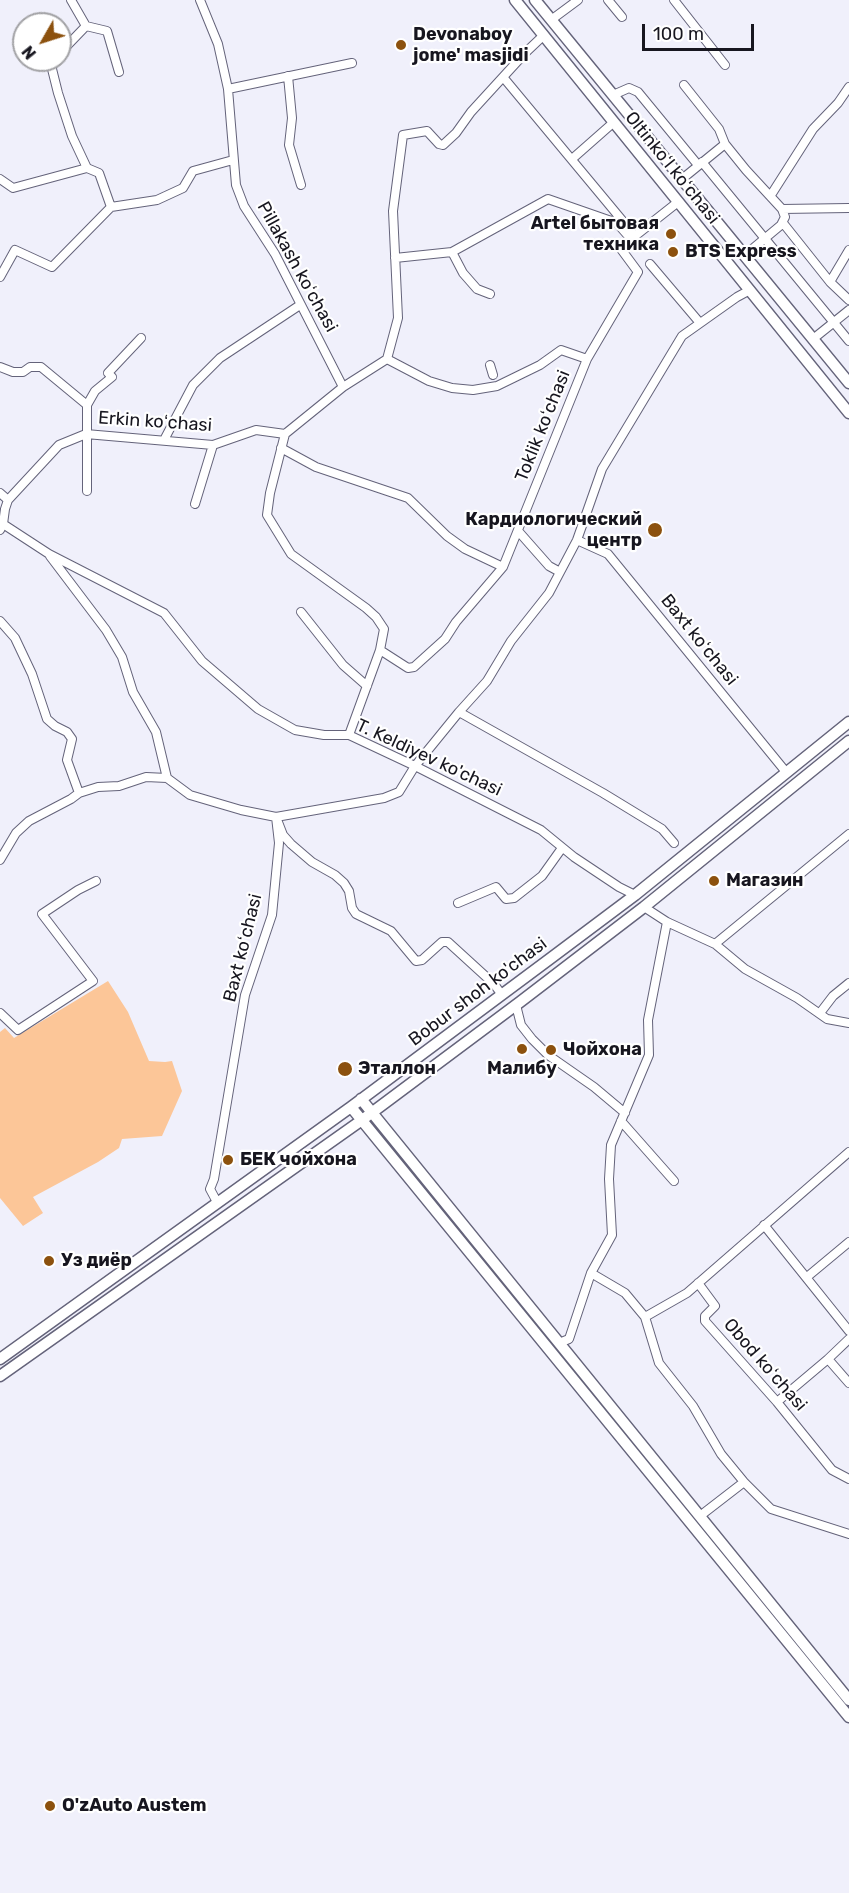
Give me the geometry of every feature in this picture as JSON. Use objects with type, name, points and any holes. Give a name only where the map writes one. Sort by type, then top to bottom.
[{"type":"main road","name":"Oltinkoʻl koʻchasi","points":[[514,0],[849,413]]},
{"type":"main road","name":"Oltinkoʻl koʻchasi","points":[[535,0],[849,383]]},
{"type":"main road","name":"Bobur shoh ko'chasi","points":[[0,1358],[351,1107],[502,995],[635,895],[849,722]]},
{"type":"main road","name":"Bobur shoh ko'chasi","points":[[5,1373],[362,1120],[516,1005],[644,907],[849,741]]},
{"type":"main road","points":[[361,1099],[849,1700]]},
{"type":"main road","points":[[351,1107],[849,1717]]},
{"type":"street","points":[[71,0],[86,26],[107,32],[119,72]]},
{"type":"street","points":[[0,277],[15,250],[52,267],[111,207],[157,200],[183,188],[193,171],[233,160],[228,89],[218,44],[200,0]]},
{"type":"street","points":[[551,20],[578,0]]},
{"type":"street","points":[[608,0],[622,17]]},
{"type":"street","points":[[674,0],[725,65]]},
{"type":"street","points":[[72,41],[86,26]]},
{"type":"street","points":[[349,735],[380,650],[384,629],[376,617],[291,554],[267,515],[281,448],[285,434],[344,387],[387,359],[398,318],[393,211],[403,135],[427,131],[439,144],[443,145],[456,133],[503,76],[544,35]]},
{"type":"street","points":[[228,89],[352,63]]},
{"type":"street","points":[[53,72],[72,136],[87,168]]},
{"type":"street","points":[[288,76],[292,118],[289,145],[301,185]]},
{"type":"street","points":[[503,76],[572,159],[633,238]]},
{"type":"street","points":[[684,85],[719,129],[725,144],[746,170],[771,195],[785,217],[783,223],[745,255]]},
{"type":"street","points":[[771,195],[813,129],[838,103],[849,87]]},
{"type":"street","points":[[613,95],[629,88],[638,92],[766,238],[849,341]]},
{"type":"street","points":[[572,159],[614,122]]},
{"type":"street","points":[[681,179],[725,144]]},
{"type":"street","name":"Pillakash koʻchasi","points":[[233,160],[236,185],[244,206],[274,254],[344,387]]},
{"type":"street","points":[[0,179],[13,188],[87,168],[99,173],[111,207]]},
{"type":"street","points":[[395,258],[453,252],[548,199],[617,223],[633,238]]},
{"type":"street","points":[[633,238],[678,202]]},
{"type":"street","points":[[782,209],[849,208]]},
{"type":"street","points":[[783,223],[830,282],[849,300]]},
{"type":"street","name":"Toklik koʻchasi","points":[[380,650],[408,668],[414,667],[445,639],[456,622],[503,567],[587,358],[638,272],[621,249],[633,238]]},
{"type":"street","points":[[830,282],[849,250]]},
{"type":"street","points":[[453,252],[463,273],[477,289],[490,294]]},
{"type":"street","points":[[650,264],[700,323]]},
{"type":"street","points":[[0,860],[16,833],[29,821],[79,793],[98,787],[118,786],[146,777],[167,778],[190,795],[241,810],[276,817],[384,798],[399,792],[415,766],[487,681],[512,641],[549,593],[577,540],[602,469],[682,336],[750,290]]},
{"type":"street","points":[[164,440],[193,385],[220,358],[300,305]]},
{"type":"street","points":[[813,339],[849,310]]},
{"type":"street","points":[[87,491],[87,405],[95,391],[112,377],[108,373],[141,338]]},
{"type":"street","points":[[387,359],[429,381],[452,388],[473,390],[540,365],[561,350],[587,358]]},
{"type":"street","points":[[490,365],[495,381]]},
{"type":"street","points":[[0,367],[13,372],[22,372],[30,367],[40,367],[87,405]]},
{"type":"street","name":"Erkin koʻchasi","points":[[8,500],[59,445],[86,434],[213,445],[256,430],[285,434]]},
{"type":"street","points":[[195,504],[213,445]]},
{"type":"street","points":[[281,448],[316,467],[408,498],[447,536],[465,549],[503,567]]},
{"type":"street","points":[[0,493],[8,500],[2,527]]},
{"type":"street","name":"T. Keldiyev ko'chasi","points":[[2,527],[49,554],[164,613],[202,661],[258,709],[295,730],[324,735],[349,735],[415,766],[541,830],[562,848],[619,887],[635,895]]},
{"type":"street","points":[[519,532],[549,566],[560,572]]},
{"type":"street","name":"Baxt koʻchasi","points":[[577,540],[608,554],[786,772]]},
{"type":"street","points":[[49,554],[106,630],[122,657],[133,692],[156,732],[167,778]]},
{"type":"street","points":[[301,612],[343,665],[367,686]]},
{"type":"street","points":[[0,621],[15,638],[32,674],[47,719],[71,736],[67,760],[79,793]]},
{"type":"street","points":[[459,712],[603,793],[662,829],[674,843]]},
{"type":"street","points":[[276,817],[283,835],[291,844],[312,862],[344,882],[356,914],[391,932],[416,960],[422,960],[442,942],[447,942],[494,984],[502,995]]},
{"type":"street","name":"Baxt koʻchasi","points":[[217,1202],[210,1189],[214,1179],[245,995],[272,915],[279,843],[276,817]]},
{"type":"street","points":[[715,944],[849,834]]},
{"type":"street","points":[[458,903],[496,887],[506,899],[514,898],[542,876],[562,848]]},
{"type":"street","points":[[0,1012],[18,1030],[93,981],[42,914],[96,881]]},
{"type":"street","points":[[644,907],[668,922],[715,944],[745,969],[797,998],[827,1019],[849,1023]]},
{"type":"street","points":[[543,1343],[556,1339],[569,1339],[591,1273],[612,1235],[609,1179],[611,1145],[649,1055],[648,1020],[668,922]]},
{"type":"street","points":[[819,1013],[833,996],[849,983]]},
{"type":"street","points":[[516,1005],[521,1025],[532,1040],[548,1055],[594,1087],[623,1117],[674,1181]]},
{"type":"street","points":[[0,1030],[9,1023]]},
{"type":"street","points":[[645,1317],[687,1293],[849,1152]]},
{"type":"street","points":[[764,1225],[849,1331]]},
{"type":"street","points":[[807,1277],[849,1242]]},
{"type":"street","points":[[591,1273],[625,1293],[645,1317],[659,1363],[693,1406],[721,1454],[744,1482],[771,1509],[849,1534]]},
{"type":"street","name":"Obod koʻchasi","points":[[698,1283],[715,1306],[705,1316],[705,1321],[777,1402],[832,1470],[849,1479]]},
{"type":"street","points":[[777,1402],[849,1339]]},
{"type":"street","points":[[0,1358],[5,1373]]},
{"type":"street","points":[[828,1359],[849,1383]]},
{"type":"street","points":[[700,1516],[744,1482]]},
{"type":"shaded area","points":[[108,981],[128,1012],[149,1061],[172,1061],[182,1091],[162,1136],[122,1139],[119,1148],[98,1162],[33,1197],[43,1213],[23,1226],[0,1198],[0,1032],[5,1028],[14,1038]]},
{"type":"place","name":"Devonaboy jome' masjidi","points":[[401,45]]},
{"type":"place","name":"Artel бытовая техника","points":[[671,234]]},
{"type":"place","name":"BTS Express","points":[[673,252]]},
{"type":"place","name":"Кардиологический центр","points":[[655,530]]},
{"type":"place","name":"Магазин","points":[[714,881]]},
{"type":"place","name":"Малибу","points":[[522,1049]]},
{"type":"place","name":"Чойхона","points":[[551,1050]]},
{"type":"place","name":"Эталлон","points":[[345,1069]]},
{"type":"place","name":"БЕК чойхона","points":[[228,1160]]},
{"type":"place","name":"Уз диёр","points":[[49,1261]]},
{"type":"place","name":"O'zAuto Austem","points":[[50,1806]]}]
